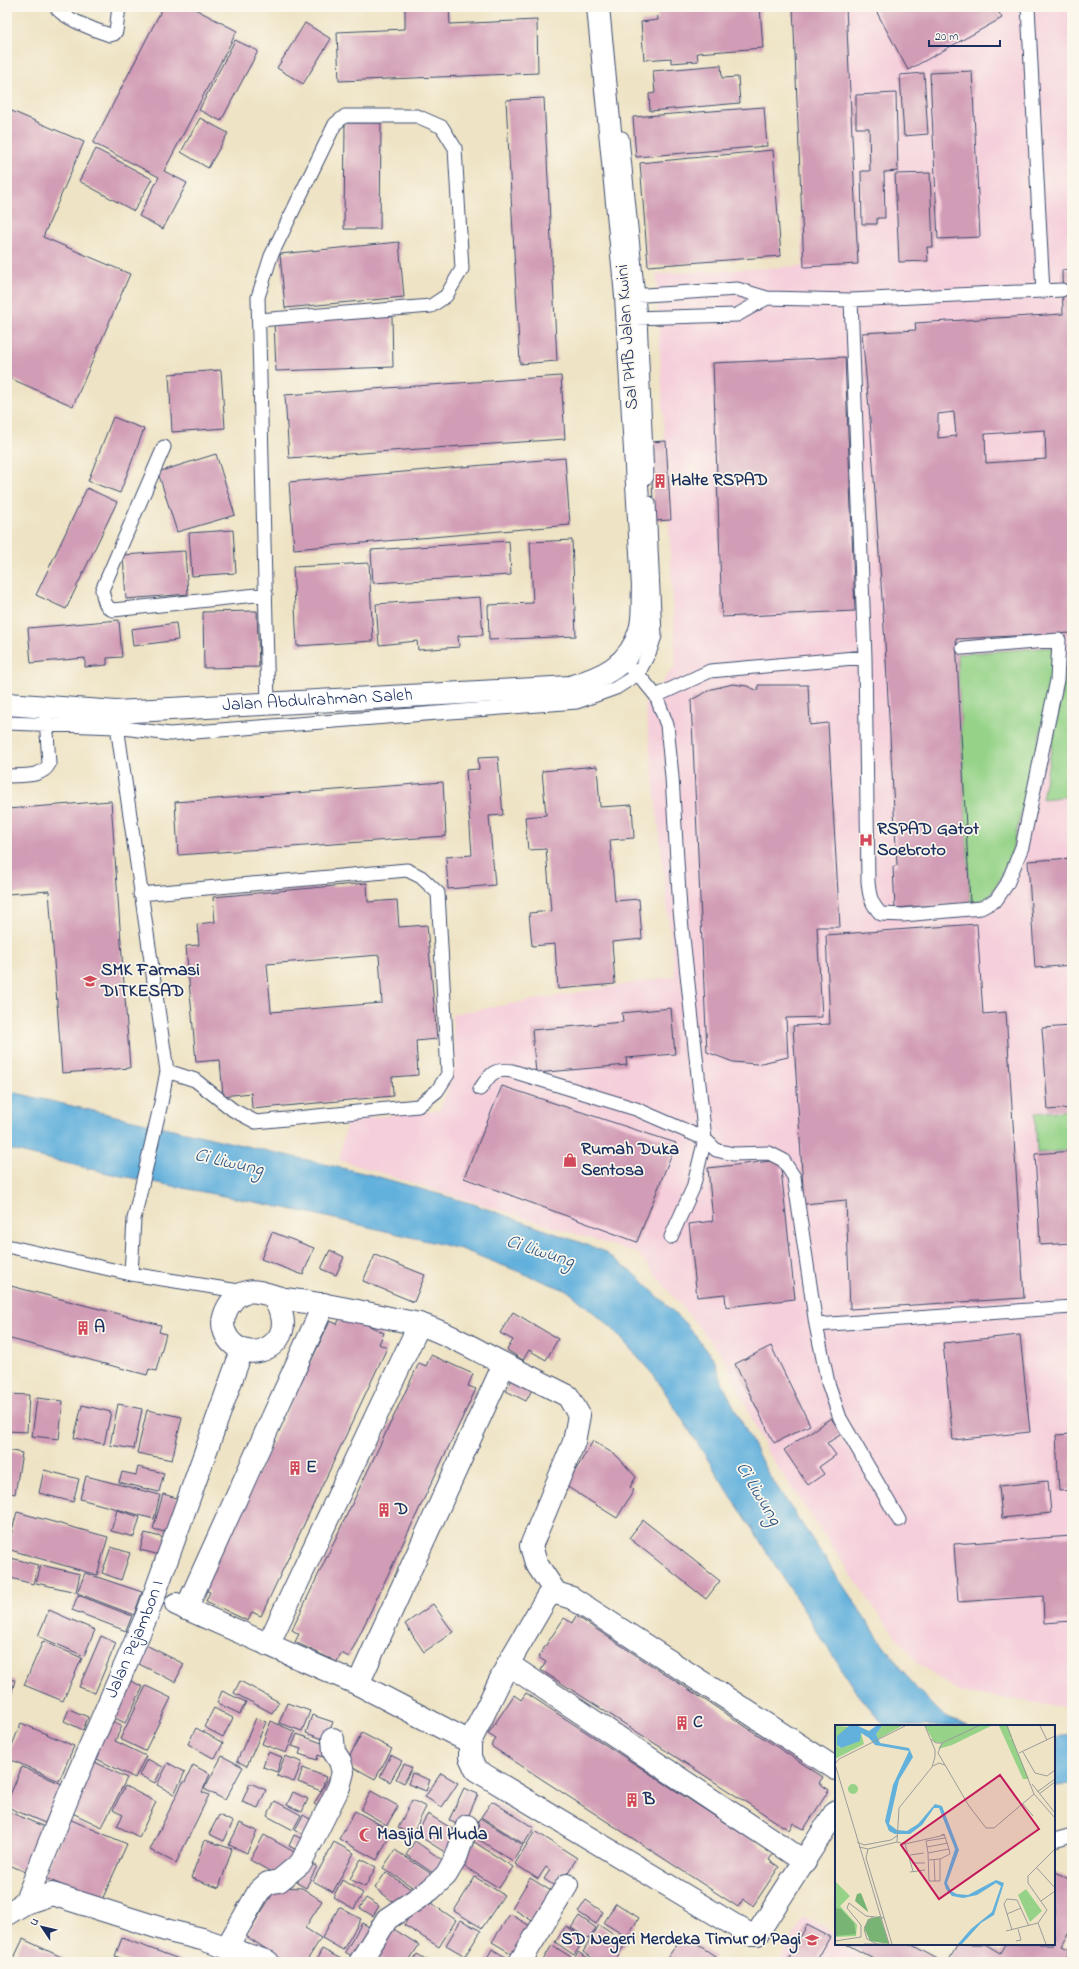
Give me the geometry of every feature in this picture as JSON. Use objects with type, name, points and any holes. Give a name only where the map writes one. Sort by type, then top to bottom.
[{"type":"street","name":"Sal PHB Jalan Kwini","points":[[598,7],[634,318],[643,587],[640,630],[632,649],[630,669]]},
{"type":"street","name":"Jalan Abdulrahman Saleh","points":[[7,704],[46,715],[116,720],[268,704],[570,687],[630,669]]},
{"type":"street","points":[[272,1297],[282,1317],[283,1326],[280,1336],[274,1345],[265,1350],[255,1352],[242,1350],[233,1344],[226,1337],[223,1328],[223,1319],[227,1306],[235,1297],[246,1292],[258,1292],[272,1297],[324,1304],[419,1324],[457,1340],[568,1396],[579,1415],[574,1442],[530,1546],[536,1563],[556,1593]]},
{"type":"street","points":[[324,1304],[181,1606],[358,1684],[470,1742]]},
{"type":"street","points":[[268,1645],[419,1324]]},
{"type":"street","name":"Jalan Pejambon I","points":[[25,1903],[68,1797],[147,1615],[242,1350]]},
{"type":"street","points":[[358,1684],[504,1364]]},
{"type":"street","points":[[835,1768],[572,1598],[556,1593],[547,1596],[508,1664],[470,1742],[470,1757],[476,1770],[749,1934],[757,1934],[805,1862],[835,1813]]},
{"type":"street","points":[[508,1664],[805,1862]]},
{"type":"street","points":[[227,1947],[259,1891],[268,1883],[279,1881],[301,1863],[339,1787],[343,1772],[340,1761],[334,1752],[333,1739]]},
{"type":"street","points":[[360,1962],[387,1918],[430,1890],[446,1875],[456,1858],[467,1826]]},
{"type":"street","points":[[520,1962],[567,1885]]},
{"type":"street","points":[[7,1914],[25,1903],[52,1894],[227,1947],[268,1962]]},
{"type":"lane","points":[[56,7],[59,12],[67,17],[112,35],[116,30],[119,7]]},
{"type":"lane","points":[[608,7],[632,296],[737,289],[767,298],[851,300],[1062,290]]},
{"type":"lane","points":[[1028,7],[1043,292]]},
{"type":"lane","points":[[259,320],[430,306],[446,296],[462,269],[455,148],[442,127],[417,116],[345,116],[335,124],[271,256],[258,297],[268,704]]},
{"type":"lane","points":[[634,318],[737,315],[767,298]]},
{"type":"lane","points":[[851,300],[865,657],[868,881],[870,897],[874,906],[881,914],[903,915],[981,908],[996,900],[1007,884],[1022,847],[1057,680],[1058,640],[963,648]]},
{"type":"lane","points":[[164,448],[102,590],[105,604],[108,608],[113,610],[266,594]]},
{"type":"lane","points":[[656,696],[710,671],[865,657]]},
{"type":"lane","points":[[131,1274],[134,1219],[167,1071],[140,894],[116,720],[170,734],[577,702],[616,688],[630,669],[656,696],[667,725],[671,754],[680,910],[705,1140],[693,1188],[671,1237]]},
{"type":"lane","points":[[7,723],[46,715],[48,764],[46,770],[40,774],[7,776]]},
{"type":"lane","points":[[140,894],[407,870],[421,877],[438,893],[448,1074],[437,1091],[418,1106],[256,1122],[233,1110],[195,1080],[167,1071]]},
{"type":"lane","points":[[480,1089],[490,1075],[497,1070],[512,1071],[636,1109],[705,1140],[716,1150],[733,1154],[769,1153],[783,1160],[794,1177],[816,1325],[828,1382],[840,1418],[899,1520]]},
{"type":"lane","points":[[7,1246],[131,1274],[246,1292]]},
{"type":"lane","points":[[816,1325],[1072,1307]]},
{"type":"lane","points":[[1055,1840],[1072,1835]]},
{"type":"shaded area","name":"RSPAD Gatot Soebroto","points":[[793,7],[1072,7],[1072,1708],[959,1692],[917,1662],[881,1618],[767,1452],[723,1356],[637,1253],[339,1160],[347,1120],[440,1110],[456,1064],[452,1014],[675,976],[645,704],[676,665],[656,274],[803,266]]},
{"type":"shaded area","name":"SD Negeri Merdeka Timur 01 Pagi","points":[[804,1917],[834,1933],[831,1939],[835,1941],[835,1945],[842,1945],[874,1962],[780,1962]]},
{"type":"green space","points":[[1054,647],[1052,684],[1012,851],[999,881],[987,900],[970,903],[957,654]]},
{"type":"green space","points":[[1072,667],[1072,796],[1042,799],[1064,681],[1064,668]]},
{"type":"green space","points":[[1072,1110],[1072,1150],[1037,1153],[1035,1113]]},
{"type":"water","name":"Ci Liwung","points":[[7,1091],[372,1175],[473,1204],[601,1250],[635,1274],[685,1323],[714,1359],[724,1387],[767,1472],[877,1636],[915,1687],[945,1717],[965,1725],[884,1725],[854,1689],[656,1378],[612,1328],[568,1291],[461,1249],[310,1213],[112,1174],[7,1149]]},
{"type":"water","points":[[1072,1735],[1072,1785],[1055,1786],[1055,1737]]},
{"type":"building","points":[[163,7],[191,7],[237,31],[164,171],[187,183],[163,229],[139,216],[159,177],[93,143]]},
{"type":"building","points":[[405,7],[449,7],[450,24],[537,20],[538,73],[339,81],[337,32],[405,29]]},
{"type":"building","points":[[657,7],[760,7],[763,48],[697,53],[698,61],[671,63],[671,58],[644,60],[641,22],[658,20]]},
{"type":"building","points":[[793,7],[846,7],[858,264],[804,267]]},
{"type":"building","points":[[874,7],[996,7],[1002,18],[908,70]]},
{"type":"building","points":[[305,23],[331,39],[303,84],[277,68]]},
{"type":"building","points":[[235,40],[258,51],[221,121],[199,110]]},
{"type":"building","points":[[721,65],[722,78],[738,77],[740,103],[650,111],[649,94],[655,93],[653,71]]},
{"type":"building","points":[[972,71],[980,237],[938,239],[930,73]]},
{"type":"building","points":[[924,73],[928,134],[904,136],[900,75]]},
{"type":"building","points":[[896,93],[898,171],[884,172],[885,218],[877,218],[877,224],[862,224],[861,171],[870,171],[869,128],[856,128],[856,95]]},
{"type":"building","points":[[544,98],[557,361],[520,364],[506,100]]},
{"type":"building","points":[[764,107],[767,146],[636,157],[633,117]]},
{"type":"building","points":[[7,109],[84,142],[43,237],[130,274],[73,406],[7,377]]},
{"type":"building","points":[[200,118],[228,133],[208,168],[181,152]]},
{"type":"building","points":[[345,123],[381,123],[380,229],[344,229]]},
{"type":"building","points":[[96,149],[152,179],[134,211],[79,181]]},
{"type":"building","points":[[773,150],[781,256],[648,266],[640,163]]},
{"type":"building","points":[[930,173],[933,247],[927,247],[928,261],[899,262],[895,174]]},
{"type":"building","points":[[399,242],[404,297],[285,308],[280,254]]},
{"type":"building","points":[[1072,269],[1072,633],[956,639],[970,903],[895,908],[893,867],[897,865],[885,643],[870,419],[862,333],[916,330],[915,323],[1063,314],[1062,270]],"holes":[[[954,412],[956,436],[938,438],[938,414]],[[1045,430],[1046,459],[986,463],[985,434]]]},
{"type":"building","points":[[392,316],[393,367],[276,371],[274,320]]},
{"type":"building","points":[[845,357],[855,611],[722,617],[713,363]]},
{"type":"building","points":[[221,370],[225,428],[172,432],[169,374]]},
{"type":"building","points":[[561,376],[565,439],[289,458],[285,395]]},
{"type":"building","points":[[113,417],[144,429],[120,493],[88,481]]},
{"type":"building","name":"Halte RSPAD","points":[[666,441],[671,520],[654,521],[650,442]]},
{"type":"building","points":[[216,454],[235,515],[177,532],[158,472]]},
{"type":"building","points":[[565,458],[570,525],[294,549],[289,482]]},
{"type":"building","points":[[87,488],[117,502],[66,609],[36,595]]},
{"type":"building","points":[[233,530],[236,573],[192,576],[189,533]]},
{"type":"building","points":[[572,540],[576,636],[489,640],[488,605],[533,603],[530,542]]},
{"type":"building","points":[[509,541],[511,575],[373,583],[371,550]]},
{"type":"building","points":[[185,551],[188,594],[126,599],[123,555]]},
{"type":"building","points":[[369,563],[373,641],[297,646],[293,567]]},
{"type":"building","points":[[480,597],[483,635],[458,636],[459,647],[418,650],[417,641],[379,645],[376,604]]},
{"type":"building","points":[[257,611],[259,667],[204,668],[203,612]]},
{"type":"building","points":[[119,620],[122,657],[107,658],[107,665],[85,667],[85,658],[31,663],[28,628]]},
{"type":"building","points":[[176,623],[178,640],[133,646],[131,629]]},
{"type":"building","points":[[733,684],[747,686],[758,691],[758,685],[808,685],[810,725],[828,723],[840,927],[817,927],[822,1017],[786,1018],[788,1057],[757,1064],[733,1062],[707,1052],[691,700],[712,689]]},
{"type":"building","points":[[498,757],[503,815],[489,816],[495,885],[448,889],[446,857],[472,855],[466,770],[479,769],[478,758]]},
{"type":"building","points":[[597,766],[600,807],[632,805],[634,838],[610,840],[615,901],[639,899],[642,939],[612,942],[615,984],[558,989],[555,944],[532,946],[529,913],[551,911],[546,849],[528,850],[525,817],[546,815],[542,771]]},
{"type":"building","points":[[443,782],[446,836],[178,855],[175,802]]},
{"type":"building","name":"SMK Farmasi DITKESAD","points":[[111,801],[130,1068],[62,1073],[49,891],[7,894],[7,809]]},
{"type":"building","points":[[1072,858],[1072,965],[1035,968],[1028,861]]},
{"type":"building","points":[[367,883],[368,902],[397,900],[399,927],[427,925],[437,1039],[416,1041],[418,1075],[392,1077],[393,1096],[252,1109],[251,1093],[223,1096],[220,1060],[196,1062],[186,946],[199,945],[197,924],[215,922],[213,897]],"holes":[[[379,955],[382,1003],[271,1012],[267,964]]]},
{"type":"building","points":[[977,924],[983,1014],[1006,1012],[1024,1298],[850,1309],[846,1200],[804,1204],[793,1026],[830,1024],[826,935]]},
{"type":"building","points":[[671,1008],[675,1054],[626,1058],[627,1065],[536,1073],[532,1030],[623,1022],[622,1013]]},
{"type":"building","points":[[1072,1026],[1072,1108],[1048,1110],[1042,1028]]},
{"type":"building","name":"Rumah Duka Sentosa","points":[[502,1086],[676,1143],[637,1242],[464,1178]]},
{"type":"building","points":[[1072,1151],[1072,1243],[1040,1245],[1035,1154]]},
{"type":"building","points":[[780,1160],[795,1299],[726,1307],[725,1294],[697,1297],[689,1224],[713,1221],[708,1168]]},
{"type":"building","points":[[272,1232],[314,1248],[303,1275],[261,1259]]},
{"type":"building","points":[[330,1250],[344,1257],[336,1275],[321,1269]]},
{"type":"building","points":[[375,1255],[425,1275],[414,1302],[363,1281]]},
{"type":"building","name":"A","points":[[7,1285],[161,1325],[159,1332],[166,1334],[156,1371],[149,1369],[147,1375],[7,1338]]},
{"type":"building","points":[[513,1312],[558,1339],[546,1360],[529,1350],[523,1360],[507,1350],[513,1340],[500,1333]]},
{"type":"building","name":"E","points":[[343,1313],[384,1333],[379,1344],[387,1348],[261,1616],[252,1612],[248,1621],[206,1601],[210,1592],[203,1589],[330,1321],[337,1324]]},
{"type":"building","points":[[1020,1335],[1030,1432],[953,1440],[943,1343]]},
{"type":"building","points":[[771,1346],[810,1425],[774,1443],[735,1364]]},
{"type":"building","name":"D","points":[[431,1355],[473,1374],[468,1386],[476,1389],[349,1657],[341,1653],[337,1662],[295,1642],[299,1634],[292,1630],[419,1363],[426,1366]]},
{"type":"building","points":[[513,1378],[533,1388],[526,1401],[506,1391]]},
{"type":"building","points":[[7,1394],[29,1395],[27,1432],[7,1431]]},
{"type":"building","points":[[37,1398],[63,1401],[59,1439],[32,1436]]},
{"type":"building","points":[[118,1404],[142,1409],[134,1449],[110,1445]]},
{"type":"building","points":[[82,1405],[111,1412],[104,1444],[74,1438]]},
{"type":"building","points":[[147,1410],[182,1417],[172,1460],[137,1453]]},
{"type":"building","points":[[831,1418],[842,1434],[827,1443],[836,1455],[819,1467],[824,1474],[808,1485],[784,1450]]},
{"type":"building","points":[[1072,1434],[1072,1490],[1059,1491],[1056,1435]]},
{"type":"building","points":[[593,1441],[617,1456],[636,1477],[630,1487],[634,1490],[617,1518],[566,1486]]},
{"type":"building","points":[[7,1450],[22,1453],[15,1494],[7,1492]]},
{"type":"building","points":[[138,1467],[164,1473],[159,1492],[119,1482],[122,1472],[136,1475]]},
{"type":"building","points":[[44,1470],[79,1479],[73,1502],[39,1493]]},
{"type":"building","points":[[86,1476],[160,1495],[154,1519],[80,1499]]},
{"type":"building","points":[[1048,1481],[1051,1513],[1002,1518],[999,1486]]},
{"type":"building","points":[[163,1494],[183,1500],[173,1534],[153,1529]]},
{"type":"building","points":[[117,1510],[140,1517],[134,1537],[111,1531]]},
{"type":"building","points":[[17,1512],[108,1537],[97,1575],[7,1549]]},
{"type":"building","points":[[643,1520],[720,1581],[706,1599],[629,1538]]},
{"type":"building","points":[[145,1533],[169,1539],[164,1556],[140,1550]]},
{"type":"building","points":[[1072,1536],[1072,1621],[1044,1623],[1043,1596],[958,1602],[954,1544]]},
{"type":"building","points":[[111,1547],[130,1553],[121,1580],[102,1573]]},
{"type":"building","points":[[7,1557],[38,1565],[33,1584],[7,1577]]},
{"type":"building","points":[[41,1565],[80,1574],[76,1592],[36,1583]]},
{"type":"building","points":[[85,1573],[142,1592],[134,1615],[77,1593]]},
{"type":"building","points":[[78,1595],[132,1616],[126,1631],[72,1610]]},
{"type":"building","points":[[433,1604],[453,1632],[424,1652],[405,1624]]},
{"type":"building","points":[[49,1610],[95,1630],[84,1656],[38,1636]]},
{"type":"building","name":"C","points":[[576,1616],[823,1777],[819,1783],[829,1790],[804,1829],[793,1823],[789,1830],[541,1670],[546,1662],[538,1657],[564,1618],[572,1623]]},
{"type":"building","points":[[101,1636],[116,1643],[95,1693],[79,1687]]},
{"type":"building","points":[[43,1641],[82,1658],[63,1701],[24,1685]]},
{"type":"building","points":[[144,1644],[184,1664],[175,1682],[135,1662]]},
{"type":"building","points":[[7,1679],[15,1680],[11,1696],[7,1695]]},
{"type":"building","points":[[131,1681],[143,1687],[125,1723],[113,1717]]},
{"type":"building","points":[[240,1681],[279,1702],[272,1713],[234,1693]]},
{"type":"building","points":[[146,1686],[171,1698],[145,1751],[120,1739]]},
{"type":"building","points":[[222,1691],[246,1702],[240,1714],[217,1703]]},
{"type":"building","name":"B","points":[[526,1693],[773,1854],[769,1860],[779,1867],[753,1906],[743,1899],[738,1907],[491,1746],[496,1739],[488,1734],[514,1695],[521,1700]]},
{"type":"building","points":[[287,1703],[310,1711],[302,1731],[279,1723]]},
{"type":"building","points":[[214,1708],[233,1718],[223,1737],[204,1727]]},
{"type":"building","points":[[69,1709],[88,1717],[83,1730],[64,1721]]},
{"type":"building","points":[[312,1715],[333,1722],[326,1740],[306,1733]]},
{"type":"building","points":[[256,1718],[266,1722],[247,1766],[237,1761]]},
{"type":"building","points":[[109,1719],[122,1726],[115,1741],[146,1756],[135,1778],[91,1756]]},
{"type":"building","points":[[271,1721],[295,1732],[286,1753],[262,1744]]},
{"type":"building","points":[[21,1723],[74,1746],[59,1781],[7,1758]]},
{"type":"building","points":[[196,1728],[223,1743],[215,1759],[188,1744]]},
{"type":"building","points":[[362,1733],[392,1749],[375,1779],[346,1763]]},
{"type":"building","points":[[297,1734],[330,1746],[326,1758],[318,1755],[317,1760],[299,1754],[301,1749],[292,1746]]},
{"type":"building","points":[[268,1752],[282,1757],[277,1772],[263,1767]]},
{"type":"building","points":[[391,1755],[402,1761],[390,1782],[380,1776]]},
{"type":"building","points":[[222,1756],[243,1767],[225,1800],[204,1789]]},
{"type":"building","points":[[285,1756],[302,1762],[294,1782],[277,1776]]},
{"type":"building","points":[[147,1759],[163,1767],[155,1783],[139,1775]]},
{"type":"building","points":[[93,1761],[127,1778],[102,1827],[68,1811]]},
{"type":"building","points":[[168,1763],[185,1772],[174,1794],[157,1785]]},
{"type":"building","points":[[404,1764],[412,1768],[404,1783],[396,1779]]},
{"type":"building","points":[[193,1765],[210,1774],[202,1792],[209,1795],[176,1863],[150,1850],[183,1782],[185,1782]]},
{"type":"building","points":[[22,1767],[62,1784],[45,1823],[7,1807],[7,1802]]},
{"type":"building","points":[[303,1768],[326,1777],[321,1791],[298,1782]]},
{"type":"building","points":[[412,1773],[430,1780],[426,1791],[408,1784]]},
{"type":"building","points":[[441,1773],[458,1783],[442,1807],[425,1797]]},
{"type":"building","points":[[328,1779],[337,1784],[323,1809],[314,1804]]},
{"type":"building","points":[[250,1783],[266,1790],[258,1808],[242,1802]]},
{"type":"building","points":[[125,1786],[156,1802],[139,1837],[117,1826],[123,1815],[113,1810]]},
{"type":"building","points":[[464,1788],[478,1794],[463,1828],[449,1820]]},
{"type":"building","points":[[371,1791],[398,1806],[387,1825],[361,1810]]},
{"type":"building","points":[[293,1792],[308,1799],[302,1812],[287,1805]]},
{"type":"building","points":[[412,1800],[426,1807],[412,1835],[398,1828]]},
{"type":"building","points":[[275,1801],[301,1815],[293,1830],[267,1816]]},
{"type":"building","points":[[492,1801],[534,1828],[524,1844],[481,1817]]},
{"type":"building","points":[[7,1811],[47,1828],[28,1873],[7,1864]]},
{"type":"building","name":"Masjid Al Huda","points":[[355,1811],[392,1831],[377,1860],[339,1839]]},
{"type":"building","points":[[428,1814],[464,1836],[451,1856],[416,1834]]},
{"type":"building","points":[[219,1815],[233,1822],[224,1841],[209,1834]]},
{"type":"building","points":[[303,1815],[319,1824],[311,1839],[295,1830]]},
{"type":"building","points":[[480,1818],[523,1845],[513,1861],[470,1834]]},
{"type":"building","points":[[69,1819],[127,1844],[101,1902],[43,1877]]},
{"type":"building","points":[[240,1823],[257,1831],[247,1853],[229,1845]]},
{"type":"building","points":[[535,1831],[577,1858],[558,1888],[544,1879],[550,1870],[546,1867],[538,1879],[515,1864]]},
{"type":"building","points":[[264,1835],[296,1853],[273,1873],[250,1860]]},
{"type":"building","points":[[294,1835],[308,1842],[302,1853],[289,1846]]},
{"type":"building","points":[[205,1840],[232,1849],[219,1888],[191,1878]]},
{"type":"building","points":[[471,1840],[513,1867],[499,1888],[457,1862]]},
{"type":"building","points":[[415,1841],[451,1866],[442,1879],[406,1855]]},
{"type":"building","points":[[334,1842],[354,1853],[333,1892],[313,1881]]},
{"type":"building","points":[[395,1850],[433,1875],[422,1893],[383,1868]]},
{"type":"building","points":[[361,1859],[376,1867],[365,1887],[350,1879]]},
{"type":"building","points":[[308,1862],[317,1866],[306,1888],[297,1883]]},
{"type":"building","points":[[386,1872],[415,1892],[403,1909],[375,1888]]},
{"type":"building","points":[[1055,1872],[1072,1881],[1072,1928],[1062,1946],[1070,1950],[1064,1962],[948,1962],[957,1945],[987,1945],[1000,1953],[1004,1945],[1055,1945]]},
{"type":"building","points":[[475,1877],[504,1895],[482,1928],[454,1911]]},
{"type":"building","points":[[530,1878],[556,1894],[537,1924],[512,1908]]},
{"type":"building","points":[[342,1880],[363,1893],[354,1909],[333,1897]]},
{"type":"building","points":[[277,1887],[302,1888],[322,1901],[305,1928],[321,1938],[306,1962],[286,1962],[246,1936]]},
{"type":"building","points":[[422,1897],[456,1920],[439,1947],[404,1925]]},
{"type":"building","points":[[366,1898],[379,1906],[373,1916],[360,1908]]},
{"type":"building","points":[[586,1900],[603,1912],[596,1924],[578,1912]]},
{"type":"building","points":[[616,1903],[639,1918],[627,1937],[604,1923]]},
{"type":"building","points":[[339,1907],[361,1919],[343,1950],[322,1938]]},
{"type":"building","points":[[510,1914],[537,1930],[519,1958],[492,1942]]},
{"type":"building","points":[[579,1916],[596,1928],[589,1939],[571,1928]]},
{"type":"building","points":[[461,1920],[481,1931],[465,1956],[446,1945]]},
{"type":"building","points":[[362,1923],[377,1931],[361,1961],[345,1952]]},
{"type":"building","points":[[599,1925],[626,1943],[614,1962],[599,1962],[583,1952]]},
{"type":"building","points":[[807,1925],[830,1937],[816,1962],[787,1962]]},
{"type":"building","points":[[566,1926],[585,1939],[574,1955],[555,1942]]},
{"type":"building","points":[[392,1928],[419,1945],[408,1962],[385,1962],[374,1955]]},
{"type":"building","points":[[683,1935],[715,1956],[711,1962],[668,1962],[666,1960]]},
{"type":"building","points":[[122,1938],[187,1962],[132,1962],[115,1956]]},
{"type":"building","points":[[23,1939],[72,1962],[12,1962]]},
{"type":"building","points":[[552,1945],[571,1957],[567,1962],[542,1962]]},
{"type":"building","points":[[848,1945],[912,1945],[943,1962],[880,1962]]},
{"type":"building","points":[[322,1949],[347,1962],[315,1962]]},
{"type":"building","points":[[492,1949],[514,1962],[485,1962]]},
{"type":"building","points":[[578,1952],[594,1962],[572,1962]]},
{"type":"building","points":[[417,1954],[431,1962],[412,1962]]},
{"type":"place","name":"Halte RSPAD","points":[[660,481]]},
{"type":"place","name":"RSPAD Gatot Soebroto","points":[[866,840]]},
{"type":"place","name":"SMK Farmasi DITKESAD","points":[[90,981]]},
{"type":"place","name":"Rumah Duka Sentosa","points":[[570,1160]]},
{"type":"place","name":"A","points":[[83,1328]]},
{"type":"place","name":"E","points":[[295,1468]]},
{"type":"place","name":"D","points":[[384,1510]]},
{"type":"place","name":"C","points":[[682,1723]]},
{"type":"place","name":"B","points":[[632,1800]]},
{"type":"place","name":"Masjid Al Huda","points":[[366,1835]]},
{"type":"place","name":"SD Negeri Merdeka Timur 01 Pagi","points":[[812,1940]]}]
